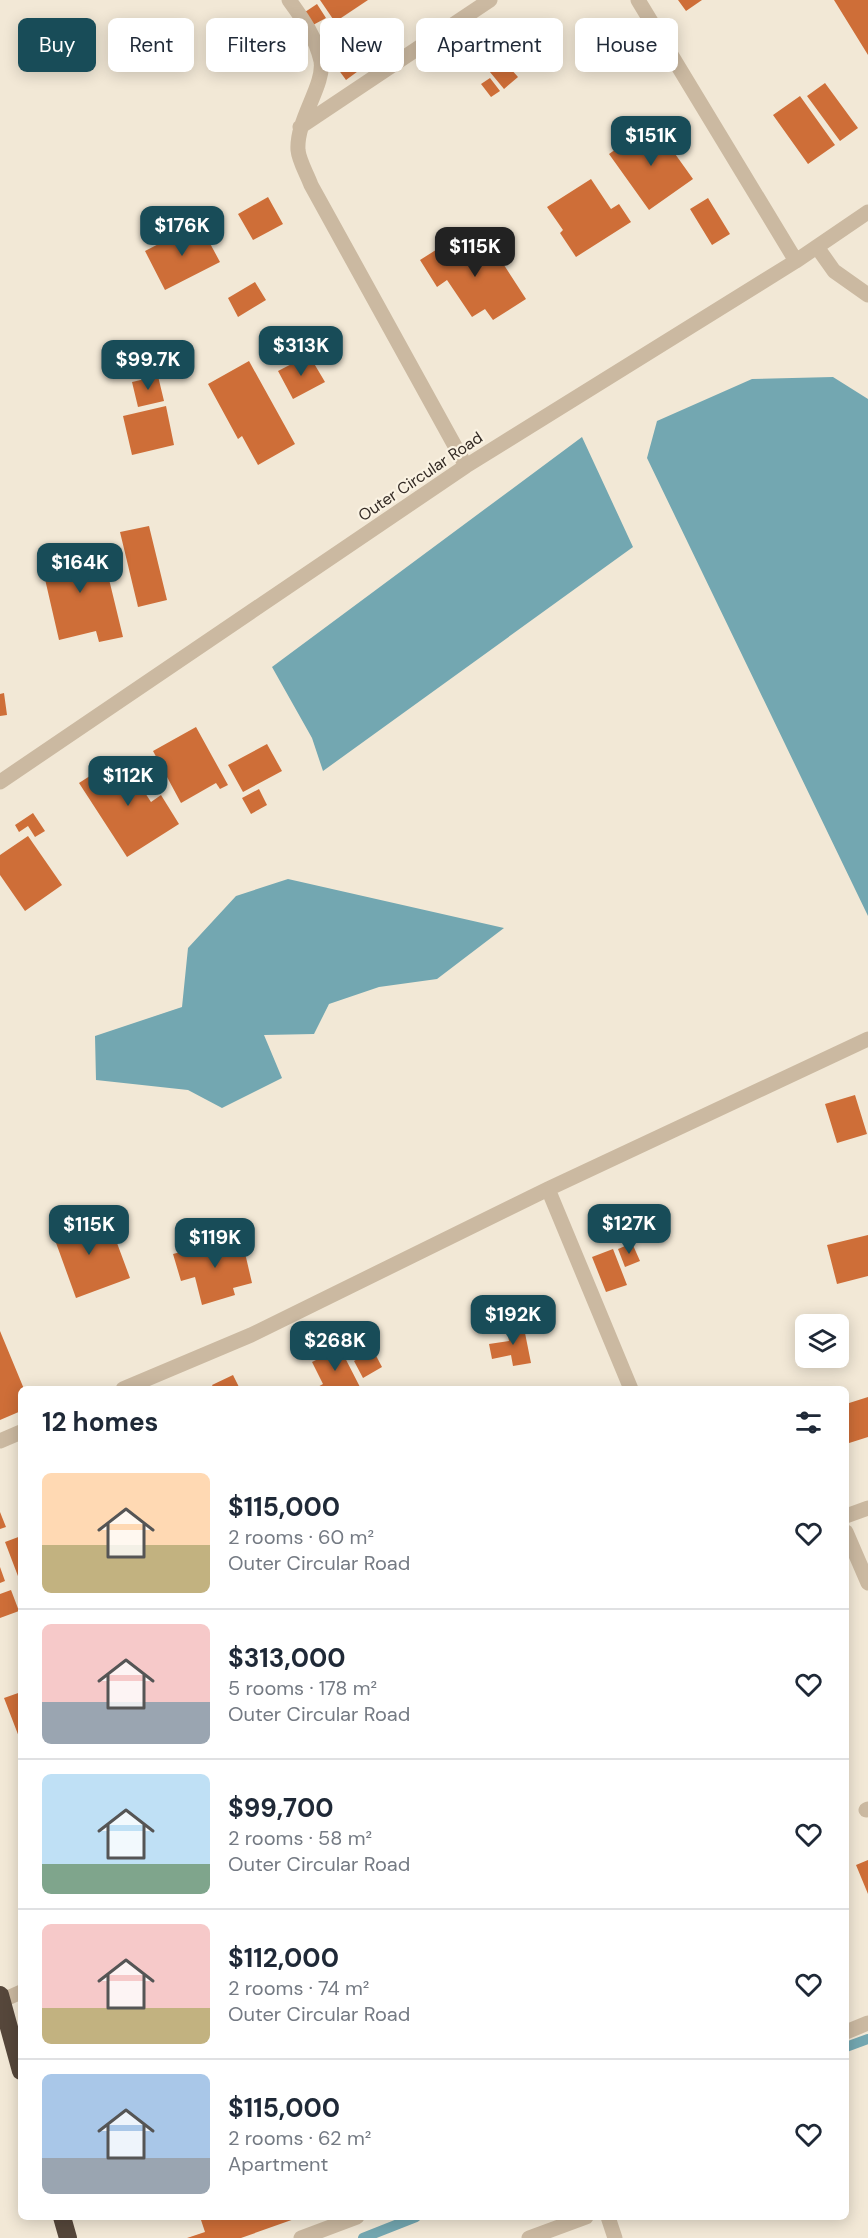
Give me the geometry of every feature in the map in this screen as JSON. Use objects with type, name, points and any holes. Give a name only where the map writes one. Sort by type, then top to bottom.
[{"type":"highway","points":[[1,1998],[18,2060]]},
{"type":"highway","points":[[63,2220],[68,2238]]},
{"type":"street","points":[[290,0],[312,33],[321,64],[317,83],[300,127],[298,151],[311,185],[466,466]]},
{"type":"street","points":[[300,127],[490,0]]},
{"type":"street","points":[[638,0],[796,261]]},
{"type":"street","name":"Outer Circular Road","points":[[0,782],[466,466],[796,261],[868,212]]},
{"type":"street","points":[[817,247],[834,271],[868,307]]},
{"type":"street","points":[[834,271],[868,295]]},
{"type":"street","points":[[130,1386],[251,1335],[548,1188],[868,1039]]},
{"type":"street","points":[[548,1188],[630,1386]]},
{"type":"street","points":[[0,1441],[18,1433]]},
{"type":"street","points":[[849,1515],[868,1508]]},
{"type":"street","points":[[849,1539],[868,1583]]},
{"type":"street","points":[[1,1998],[18,1993]]},
{"type":"street","points":[[849,2030],[868,2023]]},
{"type":"street","points":[[301,2238],[349,2220]]},
{"type":"street","points":[[529,2238],[578,2220]]},
{"type":"street","points":[[609,2220],[615,2238]]},
{"type":"water","points":[[833,377],[868,399],[868,916],[647,458],[657,421],[752,379]]},
{"type":"water","points":[[582,437],[633,547],[323,771],[312,738],[272,667]]},
{"type":"water","points":[[288,879],[504,928],[437,979],[379,987],[329,1004],[314,1034],[264,1035],[282,1078],[222,1108],[188,1090],[96,1080],[95,1036],[182,1007],[188,948],[236,896]]},
{"type":"building","points":[[320,0],[368,0],[341,18],[332,18]]},
{"type":"building","points":[[678,0],[702,0],[686,11]]},
{"type":"building","points":[[834,0],[868,0],[868,55]]},
{"type":"building","points":[[317,4],[326,18],[320,18],[320,21],[313,25],[305,12]]},
{"type":"building","points":[[340,72],[357,72],[346,80]]},
{"type":"building","points":[[490,72],[514,72],[518,77],[504,89]]},
{"type":"building","points":[[490,78],[500,91],[491,97],[481,84]]},
{"type":"building","points":[[825,83],[858,128],[840,141],[807,96]]},
{"type":"building","points":[[800,96],[835,145],[808,164],[773,115]]},
{"type":"building","points":[[653,123],[693,179],[649,210],[609,154]]},
{"type":"building","points":[[591,179],[611,209],[619,204],[631,222],[576,257],[560,233],[563,230],[547,207]]},
{"type":"building","points":[[268,197],[283,224],[253,240],[238,214]]},
{"type":"building","points":[[708,198],[730,234],[712,245],[690,209]]},
{"type":"building","points":[[199,223],[220,262],[165,290],[145,251]]},
{"type":"building","points":[[458,236],[472,257],[491,245],[526,299],[493,320],[485,309],[472,317],[447,280],[437,287],[420,260]]},
{"type":"building","points":[[255,282],[266,300],[238,317],[228,298]]},
{"type":"building","points":[[306,327],[318,347],[287,364],[275,344]]},
{"type":"building","points":[[309,355],[325,382],[293,399],[278,371]]},
{"type":"building","points":[[249,361],[295,444],[258,465],[242,436],[238,439],[208,384]]},
{"type":"building","points":[[158,376],[164,401],[138,407],[132,382]]},
{"type":"building","points":[[166,406],[174,445],[132,455],[123,416]]},
{"type":"building","points":[[149,526],[167,600],[138,607],[120,532]]},
{"type":"building","points":[[76,544],[76,547],[87,544],[90,556],[94,555],[99,577],[108,575],[123,637],[99,642],[96,631],[59,640],[39,553]]},
{"type":"building","points":[[4,693],[7,715],[0,716],[0,694]]},
{"type":"building","points":[[196,727],[228,785],[220,789],[216,783],[181,803],[153,751]]},
{"type":"building","points":[[267,744],[282,771],[243,792],[228,765]]},
{"type":"building","points":[[121,756],[151,802],[161,795],[179,824],[127,857],[79,783]]},
{"type":"building","points":[[259,789],[267,805],[251,814],[242,798]]},
{"type":"building","points":[[33,813],[45,831],[35,837],[28,826],[19,832],[15,825]]},
{"type":"building","points":[[28,836],[62,885],[25,911],[0,875],[0,855]]},
{"type":"building","points":[[855,1095],[867,1134],[837,1143],[825,1104]]},
{"type":"building","points":[[93,1214],[103,1239],[114,1235],[130,1278],[76,1298],[51,1229]]},
{"type":"building","points":[[868,1235],[868,1276],[837,1284],[827,1245]]},
{"type":"building","points":[[236,1237],[240,1255],[245,1253],[252,1283],[233,1288],[235,1295],[202,1305],[195,1277],[181,1281],[173,1254]]},
{"type":"building","points":[[632,1243],[640,1261],[625,1267],[618,1249]]},
{"type":"building","points":[[613,1249],[627,1285],[606,1292],[592,1257]]},
{"type":"building","points":[[523,1323],[531,1363],[513,1366],[511,1355],[492,1359],[489,1344],[509,1341],[506,1326]]},
{"type":"building","points":[[0,1331],[23,1386],[18,1386],[18,1412],[0,1420]]},
{"type":"building","points":[[340,1348],[359,1386],[319,1386],[323,1384],[312,1362]]},
{"type":"building","points":[[373,1350],[382,1367],[363,1378],[354,1361]]},
{"type":"building","points":[[233,1375],[238,1386],[212,1386]]},
{"type":"building","points":[[868,1397],[868,1437],[849,1443],[849,1403]]},
{"type":"building","points":[[0,1512],[6,1527],[0,1529]]},
{"type":"building","points":[[18,1537],[18,1576],[5,1542]]},
{"type":"building","points":[[0,1567],[5,1581],[0,1583]]},
{"type":"building","points":[[11,1590],[18,1611],[0,1618],[0,1594]]},
{"type":"building","points":[[18,1693],[18,1734],[4,1698]]},
{"type":"building","points":[[868,1860],[868,1894],[856,1865]]},
{"type":"building","points":[[201,2220],[292,2220],[241,2238],[187,2238],[205,2232]]},
{"type":"waterway","points":[[849,2046],[868,2039]]},
{"type":"waterway","points":[[363,2238],[408,2220]]}]
